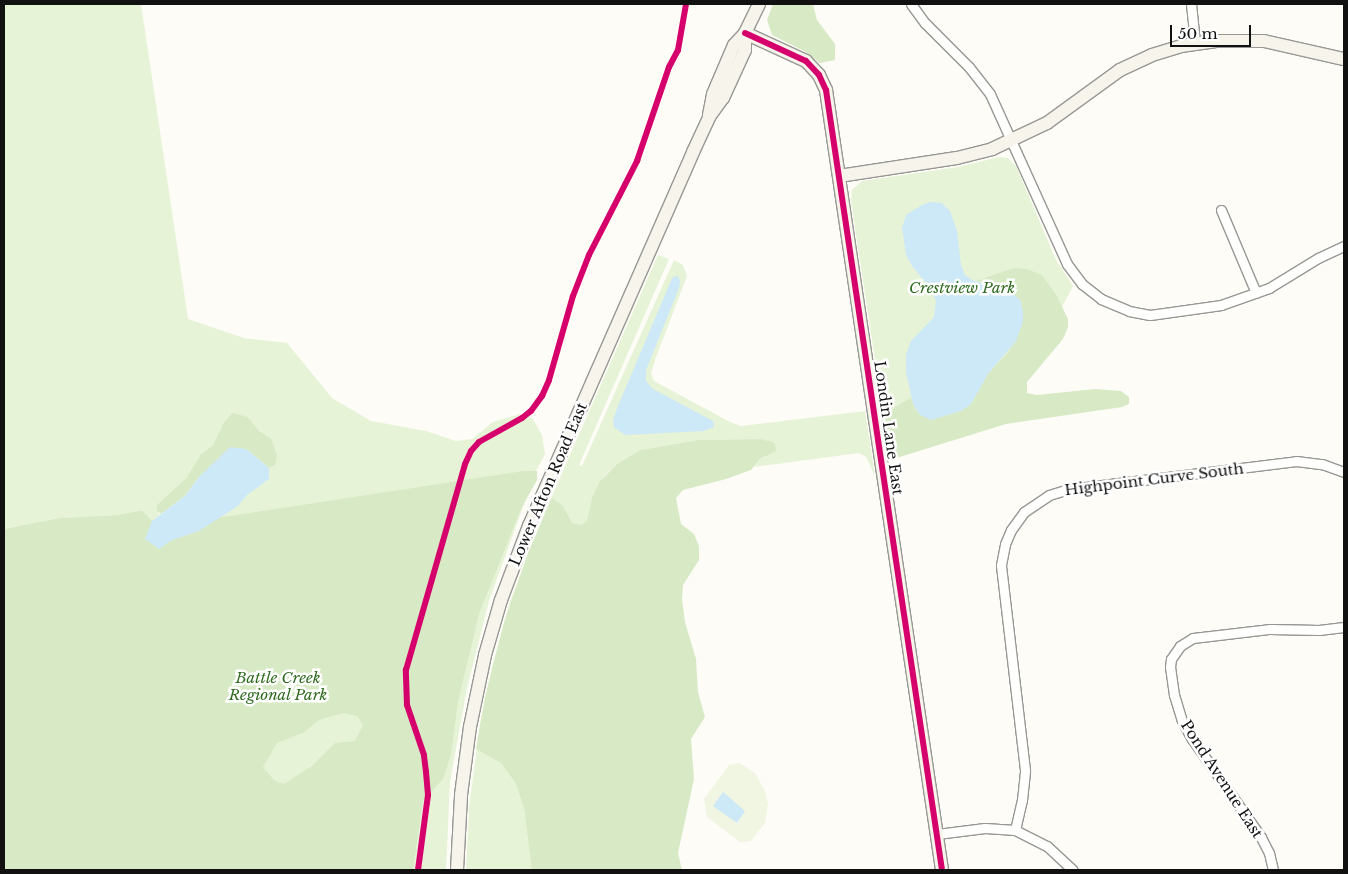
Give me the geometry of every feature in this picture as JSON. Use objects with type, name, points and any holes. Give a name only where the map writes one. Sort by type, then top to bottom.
[{"type":"street","name":"Lower Afton Road East","points":[[457,870],[461,795],[470,727],[485,655],[501,600],[539,503],[709,117],[713,94],[734,45],[745,33],[759,4]]},
{"type":"street","points":[[911,4],[925,23],[985,86],[1013,140],[1069,268],[1082,284],[1100,299],[1129,311],[1154,315],[1213,307],[1256,293],[1318,258],[1344,246]]},
{"type":"street","points":[[1191,4],[1195,43]]},
{"type":"street","name":"Londin Lane East","points":[[745,33],[802,59],[819,75],[826,90],[942,870]]},
{"type":"street","points":[[839,176],[964,157],[1013,140],[1047,123],[1120,70],[1159,52],[1195,43],[1234,40],[1264,41],[1344,59]]},
{"type":"street","points":[[1221,210],[1256,293]]},
{"type":"street","name":"Highpoint Curve South","points":[[1015,830],[1022,800],[1025,770],[1001,565],[1008,537],[1024,512],[1049,495],[1079,488],[1296,461],[1322,464],[1344,472]]},
{"type":"street","name":"Pond Avenue East","points":[[1273,870],[1269,853],[1260,837],[1192,739],[1182,721],[1174,695],[1170,667],[1172,657],[1180,646],[1194,638],[1270,629],[1314,630],[1344,627]]},
{"type":"street","points":[[937,834],[985,828],[1015,830],[1047,846],[1073,870]]},
{"type":"green space","name":"Battle Creek Regional Park","points":[[4,4],[141,4],[188,319],[244,338],[287,343],[332,398],[371,421],[426,431],[456,441],[472,439],[493,422],[520,414],[532,418],[542,435],[545,454],[536,471],[489,601],[467,688],[450,782],[446,870],[4,870],[4,536],[148,517],[141,510],[117,515],[59,518],[4,529]],"holes":[[[248,417],[259,431],[271,438],[275,465],[269,468],[269,479],[246,495],[238,505],[160,515],[156,511],[157,505],[187,477],[200,455],[213,445],[223,424]]]},
{"type":"green space","points":[[773,4],[813,4],[817,20],[835,44],[835,60],[820,63],[804,51],[772,35],[767,20]]},
{"type":"green space","name":"Crestview Park","points":[[999,157],[1008,158],[1016,166],[1056,260],[1073,286],[1005,417],[886,432],[851,201],[852,190],[862,181],[958,167]]},
{"type":"green space","points":[[658,255],[669,259],[579,465],[582,466],[674,260],[683,265],[687,276],[655,360],[651,374],[654,381],[730,422],[741,426],[865,411],[875,476],[866,457],[859,453],[754,467],[760,459],[766,457],[760,439],[698,440],[640,450],[617,464],[606,474],[600,481],[671,870],[466,870],[469,807],[480,725],[493,663],[510,602],[544,514]]},
{"type":"green space","points":[[1014,268],[1027,269],[1042,275],[1057,296],[1068,319],[1068,327],[1063,339],[1027,382],[1027,393],[1037,395],[1095,389],[1121,391],[1129,397],[1129,404],[1122,407],[1006,424],[890,460],[884,421],[895,407],[911,398],[916,410],[931,420],[961,411],[971,404],[988,374],[1010,350],[1023,312],[1020,300],[992,284],[976,281]]},
{"type":"green space","points":[[232,413],[248,417],[259,431],[271,438],[277,456],[275,465],[269,468],[246,449],[199,477],[185,496],[161,514],[156,511],[157,505],[187,477],[200,455],[213,445],[223,424]]},
{"type":"green space","points":[[760,439],[773,442],[776,451],[760,459],[751,470],[726,479],[683,490],[676,498],[681,524],[694,534],[699,546],[699,560],[683,585],[682,599],[685,622],[696,659],[698,692],[705,717],[691,739],[694,779],[678,853],[682,870],[532,870],[524,807],[515,782],[501,763],[476,749],[485,697],[505,619],[528,553],[552,498],[563,506],[572,523],[581,525],[587,521],[592,498],[600,481],[617,464],[640,450],[698,440]]},
{"type":"green space","name":"Battle Creek Regional Park","points":[[523,471],[537,471],[537,480],[521,509],[479,614],[458,702],[451,754],[443,779],[423,801],[413,870],[4,870],[4,529],[59,518],[117,515],[142,510],[152,521],[146,539],[159,549],[172,540],[199,531],[217,518]],"holes":[[[343,713],[357,716],[363,725],[355,741],[335,743],[312,766],[284,784],[274,780],[263,767],[277,743],[303,733],[319,720]]]},
{"type":"green space","points":[[739,763],[755,773],[765,791],[768,804],[765,823],[751,841],[740,842],[707,817],[704,799],[729,765]]},
{"type":"water","points":[[931,202],[942,203],[950,211],[957,231],[961,265],[965,275],[972,280],[1011,292],[1020,300],[1023,322],[1016,341],[988,374],[971,404],[961,411],[931,420],[920,415],[913,404],[906,372],[906,355],[911,341],[934,317],[936,301],[930,288],[912,266],[906,255],[902,228],[906,215]]},
{"type":"water","points":[[678,276],[680,281],[679,288],[646,370],[646,381],[653,389],[713,421],[714,427],[704,431],[625,435],[614,427],[613,420],[670,283],[673,277]]},
{"type":"water","points":[[230,447],[246,449],[269,468],[269,479],[247,495],[238,506],[199,531],[172,540],[159,549],[145,539],[152,521],[185,496],[199,477]]},
{"type":"water","points":[[723,792],[745,811],[737,823],[713,806]]},
{"type":"cycle path","points":[[418,870],[428,795],[424,755],[407,705],[406,670],[465,464],[471,451],[479,442],[522,418],[531,411],[542,396],[549,380],[573,296],[589,255],[637,161],[669,67],[678,50],[686,4]]},
{"type":"cycle path","points":[[745,33],[806,61],[819,75],[826,90],[942,870]]}]
